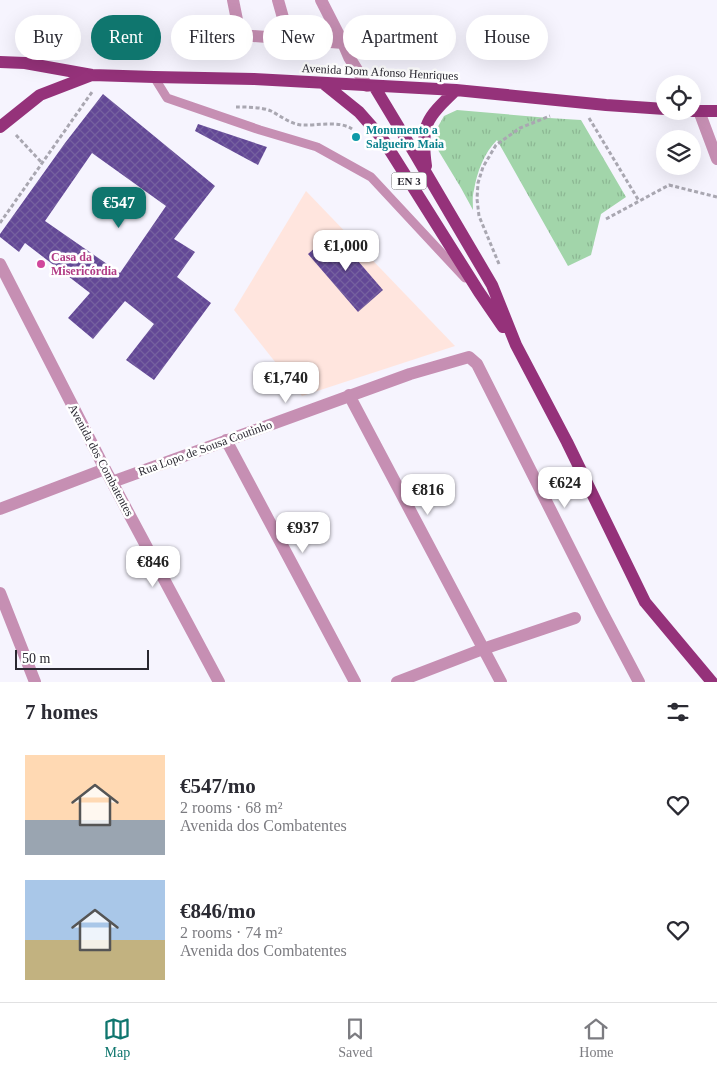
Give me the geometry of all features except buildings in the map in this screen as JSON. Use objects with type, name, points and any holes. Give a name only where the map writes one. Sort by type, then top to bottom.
[{"type":"main road","name":"Avenida Dom Afonso Henriques","points":[[0,62],[25,63],[92,75],[254,79],[456,90],[656,108]]},
{"type":"main road","name":"Avenida Dom Afonso Henriques","points":[[0,126],[40,95],[92,75]]},
{"type":"main road","name":"EN 3","points":[[323,83],[359,112],[382,138],[479,292],[516,345]]},
{"type":"main road","name":"EN 3","points":[[371,86],[427,174],[492,285],[516,345],[567,442],[645,602],[712,682]]},
{"type":"main road","points":[[427,174],[424,150],[426,126],[437,108],[456,90]]},
{"type":"main road","points":[[701,111],[717,111]]},
{"type":"street","points":[[233,0],[240,35],[263,36]]},
{"type":"street","points":[[278,0],[282,15]]},
{"type":"street","points":[[321,0],[343,42]]},
{"type":"street","points":[[333,41],[343,42]]},
{"type":"street","points":[[351,60],[371,86]]},
{"type":"street","points":[[700,120],[717,159]]},
{"type":"street","name":"Avenida dos Combatentes","points":[[0,264],[105,469],[218,682]]},
{"type":"street","name":"Rua Lopo de Sousa Coutinho","points":[[112,482],[349,395],[469,356],[476,364],[639,682]]},
{"type":"street","points":[[349,395],[501,682]]},
{"type":"street","points":[[226,440],[355,682]]},
{"type":"street","points":[[0,509],[105,469]]},
{"type":"street","points":[[0,593],[34,682]]},
{"type":"street","points":[[396,682],[483,649],[575,618]]},
{"type":"lane","points":[[154,77],[167,98],[260,130],[317,147],[371,177],[479,292]]},
{"type":"path","points":[[0,223],[92,92]]},
{"type":"path","points":[[500,267],[479,216],[477,199],[482,167],[496,145],[520,128],[550,116]]},
{"type":"path","points":[[589,118],[639,201]]},
{"type":"path","points":[[16,135],[42,163]]},
{"type":"path","points":[[606,219],[669,185],[717,197]]},
{"type":"shaded area","points":[[306,191],[455,346],[302,396],[234,310]]},
{"type":"green space","points":[[457,110],[581,120],[626,197],[601,214],[591,255],[568,266],[497,140],[488,151],[479,170],[473,193],[473,210],[438,150],[435,132],[444,116]]},
{"type":"place","name":"Monumento a Salgueiro Maia","points":[[356,137]]},
{"type":"place","name":"Casa da Misericórdia","points":[[41,264]]}]
